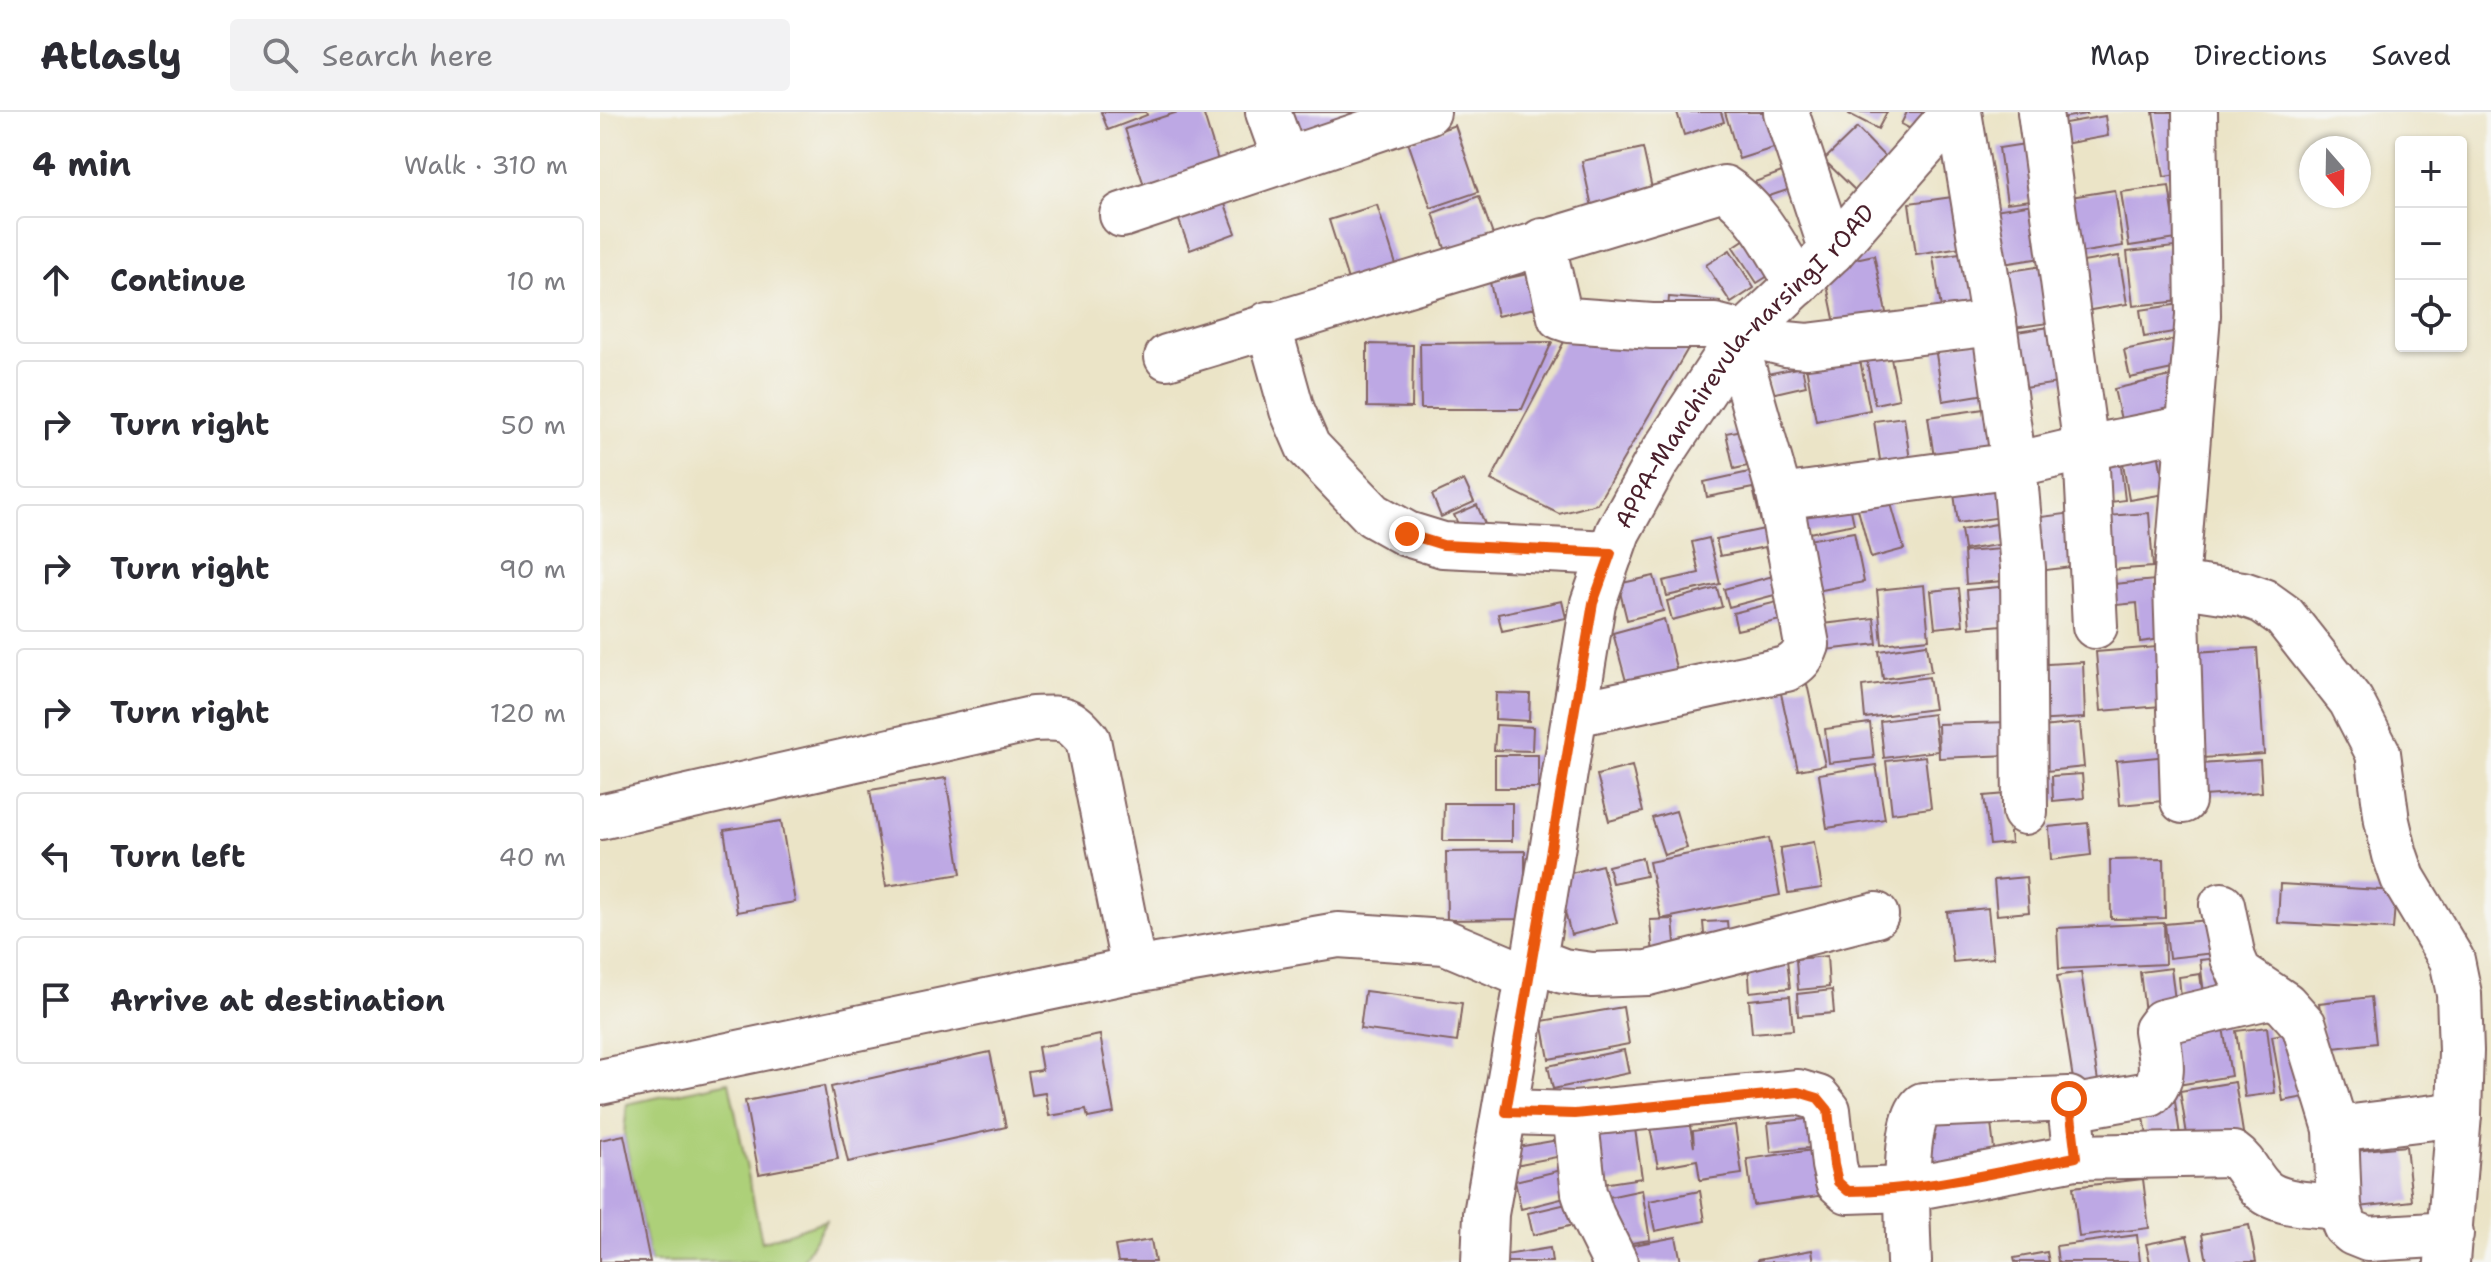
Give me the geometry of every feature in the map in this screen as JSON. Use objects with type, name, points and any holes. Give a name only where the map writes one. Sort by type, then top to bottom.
[{"type":"street","points":[[1268,112],[1285,159]]},
{"type":"street","points":[[1122,215],[1428,112]]},
{"type":"street","points":[[1786,112],[1832,251]]},
{"type":"street","points":[[1957,112],[1994,323],[2014,465],[2023,568],[2025,812]]},
{"type":"street","name":"APPA-Manchirevula-narsingI rOAD","points":[[1484,1262],[1486,1214],[1593,603],[1618,532],[1656,463],[1742,338],[1832,251],[1957,112]]},
{"type":"street","points":[[2040,112],[2086,448],[2095,626]]},
{"type":"street","points":[[2183,801],[2176,584],[2198,315],[2195,112]]},
{"type":"street","points":[[1167,357],[1724,188],[1739,197],[1754,215],[1798,284]]},
{"type":"street","points":[[1542,241],[1560,317],[1652,326],[1715,326],[1742,338],[1807,346],[1994,323]]},
{"type":"street","points":[[1268,324],[1292,410],[1308,447],[1373,515],[1407,534],[1443,545],[1611,553]]},
{"type":"street","points":[[1575,714],[1786,669],[1797,663],[1807,645],[1780,497],[1742,338]]},
{"type":"street","points":[[1780,497],[2014,465],[2187,428]]},
{"type":"street","points":[[1506,1112],[1575,1114],[1798,1092],[1818,1098],[1828,1110],[1838,1182],[1848,1191],[1907,1189],[2076,1157],[2233,1154],[2269,1195],[2346,1234],[2449,1248],[2459,1114],[2459,994],[2452,960],[2403,878],[2395,855],[2378,753],[2351,701],[2284,616],[2263,601],[2243,594],[2176,584]]},
{"type":"street","points":[[600,817],[1032,719],[1073,723],[1088,740],[1134,970]]},
{"type":"street","points":[[2222,905],[2233,958],[2240,974],[2285,1004],[2304,1025],[2336,1129],[2346,1234]]},
{"type":"street","points":[[600,1082],[1134,970],[1338,935],[1445,942],[1531,968],[1592,975],[1648,973],[1876,915]]},
{"type":"street","points":[[2070,1108],[2150,1094],[2158,1086],[2162,1073],[2156,1030],[2162,1022],[2272,996]]},
{"type":"street","points":[[1909,1262],[1907,1189],[1912,1123],[1917,1110],[1923,1105],[2069,1099],[2076,1157]]},
{"type":"street","points":[[1575,1114],[1584,1193],[1615,1262]]},
{"type":"street","points":[[2336,1129],[2459,1114]]},
{"type":"green space","points":[[729,1082],[762,1242],[826,1220],[802,1262],[650,1262],[624,1135],[627,1104]]},
{"type":"building","points":[[1101,112],[1146,112],[1147,115],[1108,130]]},
{"type":"building","points":[[1178,112],[1203,112],[1220,167],[1146,191],[1125,129]]},
{"type":"building","points":[[1277,112],[1367,112],[1287,142]]},
{"type":"building","points":[[1677,112],[1721,112],[1724,122],[1684,135]]},
{"type":"building","points":[[1725,112],[1772,112],[1783,145],[1739,159]]},
{"type":"building","points":[[1850,112],[1887,112],[1878,129]]},
{"type":"building","points":[[1907,112],[1929,112],[1918,133],[1901,124]]},
{"type":"building","points":[[2053,112],[2087,112],[2087,114],[2054,119]]},
{"type":"building","points":[[2153,112],[2172,112],[2183,174],[2164,177]]},
{"type":"building","points":[[2105,116],[2108,136],[2058,145],[2054,125]]},
{"type":"building","points":[[1455,125],[1478,192],[1431,208],[1408,142]]},
{"type":"building","points":[[1857,128],[1888,160],[1856,191],[1824,160]]},
{"type":"building","points":[[2038,142],[2046,198],[2007,203],[1999,148]]},
{"type":"building","points":[[1643,148],[1655,202],[1594,216],[1582,161]]},
{"type":"building","points":[[1790,169],[1796,187],[1755,201],[1749,184]]},
{"type":"building","points":[[2169,186],[2177,239],[2129,246],[2121,192]]},
{"type":"building","points":[[2115,190],[2123,246],[2072,254],[2064,198]]},
{"type":"building","points":[[1967,195],[1974,245],[1916,254],[1909,203]]},
{"type":"building","points":[[1479,196],[1498,249],[1451,266],[1433,213]]},
{"type":"building","points":[[1223,199],[1236,233],[1190,250],[1177,215]]},
{"type":"building","points":[[2046,202],[2054,256],[1996,265],[1988,211]]},
{"type":"building","points":[[1377,205],[1399,274],[1351,289],[1329,220]]},
{"type":"building","points":[[1756,232],[1779,269],[1757,283],[1733,247]]},
{"type":"building","points":[[2184,246],[2190,300],[2133,306],[2127,252]]},
{"type":"building","points":[[1730,250],[1754,288],[1731,303],[1706,265]]},
{"type":"building","points":[[1973,251],[1983,315],[1943,321],[1933,257]]},
{"type":"building","points":[[1874,255],[1888,322],[1837,333],[1823,266]]},
{"type":"building","points":[[2119,256],[2127,304],[2085,311],[2077,263]]},
{"type":"building","points":[[2055,264],[2063,321],[2006,329],[1998,273]]},
{"type":"building","points":[[1537,272],[1544,306],[1497,316],[1490,282]]},
{"type":"building","points":[[1669,297],[1720,301],[1718,325],[1667,321]]},
{"type":"building","points":[[2181,304],[2185,330],[2144,337],[2140,310]]},
{"type":"building","points":[[2063,325],[2071,381],[2018,389],[2010,333]]},
{"type":"building","points":[[2185,337],[2191,365],[2130,378],[2124,350]]},
{"type":"building","points":[[1566,338],[1693,340],[1597,504],[1559,514],[1491,480]]},
{"type":"building","points":[[1990,339],[1998,392],[1943,401],[1935,347]]},
{"type":"building","points":[[1552,342],[1522,409],[1421,409],[1420,343]]},
{"type":"building","points":[[1367,344],[1413,345],[1412,408],[1367,407]]},
{"type":"building","points":[[1889,348],[1899,399],[1875,404],[1865,353]]},
{"type":"building","points":[[1859,355],[1870,410],[1816,421],[1806,366]]},
{"type":"building","points":[[1802,367],[1806,386],[1771,394],[1767,374]]},
{"type":"building","points":[[2175,375],[2186,423],[2125,437],[2114,389]]},
{"type":"building","points":[[1998,407],[2006,460],[1936,471],[1928,417]]},
{"type":"building","points":[[1904,417],[1911,468],[1882,473],[1874,421]]},
{"type":"building","points":[[1757,427],[1765,462],[1734,469],[1726,433]]},
{"type":"building","points":[[2157,445],[2165,494],[2129,500],[2121,451]]},
{"type":"building","points":[[2119,450],[2125,500],[2096,504],[2089,454]]},
{"type":"building","points":[[1767,468],[1778,519],[1761,523],[1753,488],[1707,497],[1704,482]]},
{"type":"building","points":[[2004,472],[2010,516],[1958,523],[1952,479]]},
{"type":"building","points":[[1464,480],[1474,502],[1441,517],[1432,495]]},
{"type":"building","points":[[1847,491],[1854,524],[1804,534],[1798,500]]},
{"type":"building","points":[[1888,493],[1904,549],[1871,558],[1856,502]]},
{"type":"building","points":[[1477,505],[1490,536],[1467,545],[1454,515]]},
{"type":"building","points":[[2081,512],[2087,565],[2031,572],[2025,519]]},
{"type":"building","points":[[2149,513],[2153,567],[2095,571],[2092,517]]},
{"type":"building","points":[[2008,522],[2011,543],[1964,550],[1961,530]]},
{"type":"building","points":[[1779,526],[1786,559],[1769,562],[1765,547],[1720,556],[1716,539]]},
{"type":"building","points":[[1854,532],[1864,582],[1811,592],[1802,541]]},
{"type":"building","points":[[1709,538],[1720,584],[1667,596],[1663,581],[1699,573],[1692,542]]},
{"type":"building","points":[[2014,548],[2016,580],[1966,584],[1964,552]]},
{"type":"building","points":[[1777,575],[1782,593],[1729,607],[1724,589]]},
{"type":"building","points":[[1654,576],[1663,611],[1627,620],[1618,584]]},
{"type":"building","points":[[2155,580],[2161,639],[2140,642],[2137,603],[2106,606],[2104,585]]},
{"type":"building","points":[[1924,585],[1929,639],[1882,644],[1877,590]]},
{"type":"building","points":[[2009,586],[2013,624],[1970,628],[1967,590]]},
{"type":"building","points":[[1717,588],[1722,607],[1672,620],[1667,601]]},
{"type":"building","points":[[1959,588],[1963,625],[1935,628],[1931,591]]},
{"type":"building","points":[[1789,599],[1793,617],[1737,630],[1733,613]]},
{"type":"building","points":[[1562,601],[1566,618],[1502,631],[1498,614]]},
{"type":"building","points":[[1874,618],[1877,644],[1817,651],[1815,625]]},
{"type":"building","points":[[1664,619],[1677,672],[1627,685],[1613,633]]},
{"type":"building","points":[[1927,644],[1931,672],[1883,679],[1879,651]]},
{"type":"building","points":[[2169,646],[2174,705],[2101,711],[2096,652]]},
{"type":"building","points":[[2257,648],[2264,754],[2202,758],[2195,652]]},
{"type":"building","points":[[2083,662],[2085,718],[2033,721],[2030,665]]},
{"type":"building","points":[[1929,677],[1934,709],[1865,718],[1862,686]]},
{"type":"building","points":[[1807,684],[1825,765],[1798,770],[1780,689]]},
{"type":"building","points":[[1496,693],[1530,694],[1529,721],[1495,719]]},
{"type":"building","points":[[1933,714],[1938,751],[1884,758],[1880,721]]},
{"type":"building","points":[[2010,722],[2010,755],[1939,758],[1938,724]]},
{"type":"building","points":[[1870,723],[1874,758],[1829,763],[1825,729]]},
{"type":"building","points":[[2080,723],[2084,767],[2037,772],[2033,728]]},
{"type":"building","points":[[1496,725],[1533,727],[1532,751],[1494,750]]},
{"type":"building","points":[[1495,755],[1538,755],[1538,788],[1495,788]]},
{"type":"building","points":[[1925,756],[1931,808],[1892,813],[1886,761]]},
{"type":"building","points":[[2168,756],[2173,800],[2120,805],[2116,761]]},
{"type":"building","points":[[2260,760],[2262,792],[2203,796],[2200,764]]},
{"type":"building","points":[[1876,765],[1885,819],[1827,828],[1819,774]]},
{"type":"building","points":[[1632,766],[1643,812],[1609,821],[1597,775]]},
{"type":"building","points":[[2082,774],[2084,798],[2053,801],[2052,776]]},
{"type":"building","points":[[946,778],[961,874],[886,886],[870,790]]},
{"type":"building","points":[[2006,794],[2011,843],[1990,845],[1984,796]]},
{"type":"building","points":[[1444,803],[1512,803],[1512,841],[1443,841]]},
{"type":"building","points":[[1676,811],[1687,848],[1664,855],[1652,818]]},
{"type":"building","points":[[781,821],[795,902],[737,912],[724,830]]},
{"type":"building","points":[[2088,823],[2091,855],[2051,860],[2049,827]]},
{"type":"building","points":[[1769,838],[1780,895],[1661,919],[1649,862]]},
{"type":"building","points":[[1814,842],[1822,888],[1788,893],[1780,848]]},
{"type":"building","points":[[1525,851],[1525,919],[1447,920],[1446,852]]},
{"type":"building","points":[[1642,858],[1646,876],[1612,883],[1608,866]]},
{"type":"building","points":[[2164,859],[2165,918],[2111,919],[2110,860]]},
{"type":"building","points":[[1602,865],[1617,923],[1571,935],[1556,877]]},
{"type":"building","points":[[2026,877],[2029,912],[1997,915],[1994,880]]},
{"type":"building","points":[[2280,884],[2396,891],[2393,929],[2278,923]]},
{"type":"building","points":[[1988,908],[1993,958],[1953,962],[1947,912]]},
{"type":"building","points":[[1673,919],[1677,965],[1654,967],[1650,920]]},
{"type":"building","points":[[2220,919],[2223,952],[2169,958],[2165,924]]},
{"type":"building","points":[[1727,921],[1729,944],[1705,946],[1703,922]]},
{"type":"building","points":[[2164,923],[2165,964],[2059,969],[2057,928]]},
{"type":"building","points":[[1827,956],[1829,987],[1798,990],[1796,959]]},
{"type":"building","points":[[2228,957],[2233,998],[2205,1002],[2200,960]]},
{"type":"building","points":[[1787,959],[1790,988],[1750,992],[1748,962]]},
{"type":"building","points":[[2171,968],[2177,1017],[2146,1021],[2140,972]]},
{"type":"building","points":[[2081,972],[2099,1088],[2075,1092],[2057,976]]},
{"type":"building","points":[[2200,974],[2204,1004],[2182,1007],[2179,977]]},
{"type":"building","points":[[1832,990],[1834,1013],[1798,1016],[1797,994]]},
{"type":"building","points":[[1365,991],[1462,1003],[1457,1042],[1360,1029]]},
{"type":"building","points":[[1790,996],[1793,1030],[1752,1033],[1749,1000]]},
{"type":"building","points":[[2371,997],[2376,1043],[2325,1049],[2319,1003]]},
{"type":"building","points":[[1623,1007],[1629,1044],[1549,1059],[1542,1021]]},
{"type":"building","points":[[2221,1015],[2231,1076],[2172,1086],[2162,1025]]},
{"type":"building","points":[[2267,1027],[2275,1093],[2245,1097],[2236,1031]]},
{"type":"building","points":[[2299,1031],[2310,1096],[2283,1101],[2272,1036]]},
{"type":"building","points":[[1100,1035],[1114,1113],[1088,1118],[1086,1110],[1049,1116],[1045,1093],[1032,1095],[1028,1072],[1042,1070],[1038,1047]]},
{"type":"building","points":[[1624,1050],[1629,1073],[1553,1089],[1548,1066]]},
{"type":"building","points":[[990,1052],[1006,1127],[848,1162],[831,1087]]},
{"type":"building","points":[[2235,1082],[2244,1139],[2189,1147],[2180,1091]]},
{"type":"building","points":[[824,1086],[838,1159],[759,1174],[745,1101]]},
{"type":"building","points":[[2174,1095],[2181,1142],[2149,1147],[2141,1100]]},
{"type":"building","points":[[1989,1106],[1996,1166],[1927,1175],[1921,1114]]},
{"type":"building","points":[[1688,1116],[1694,1147],[1693,1131],[1735,1125],[1742,1174],[1700,1180],[1697,1160],[1658,1167],[1649,1123]]},
{"type":"building","points":[[1816,1118],[1819,1147],[1771,1152],[1768,1123]]},
{"type":"building","points":[[1634,1122],[1642,1178],[1595,1185],[1587,1129]]},
{"type":"building","points":[[624,1135],[650,1262],[600,1262],[600,1140]]},
{"type":"building","points":[[1564,1139],[1567,1155],[1515,1165],[1512,1148]]},
{"type":"building","points":[[2406,1146],[2412,1201],[2359,1207],[2354,1151]]},
{"type":"building","points":[[1821,1149],[1826,1195],[1753,1205],[1747,1159]]},
{"type":"building","points":[[1566,1169],[1573,1196],[1521,1209],[1515,1181]]},
{"type":"building","points":[[2143,1179],[2149,1228],[2079,1237],[2073,1187]]},
{"type":"building","points":[[1642,1190],[1650,1240],[1613,1246],[1604,1198]]},
{"type":"building","points":[[1700,1191],[1705,1221],[1655,1231],[1649,1201]]},
{"type":"building","points":[[1571,1203],[1577,1224],[1533,1235],[1528,1213]]},
{"type":"building","points":[[2249,1225],[2256,1262],[2207,1262],[2202,1234]]},
{"type":"building","points":[[2137,1235],[2140,1262],[2058,1262],[2056,1246]]},
{"type":"building","points":[[2187,1236],[2193,1262],[2150,1262],[2146,1244]]},
{"type":"building","points":[[1676,1237],[1681,1262],[1626,1262],[1623,1247]]},
{"type":"building","points":[[1151,1240],[1155,1262],[1118,1262],[1115,1246]]},
{"type":"building","points":[[1550,1248],[1552,1262],[1500,1262],[1499,1256]]},
{"type":"building","points":[[1812,1250],[1814,1262],[1757,1262],[1757,1260]]},
{"type":"building","points":[[2047,1252],[2049,1262],[2015,1262],[2014,1258]]},
{"type":"route","points":[[1407,534],[1443,545],[1611,553],[1593,603],[1506,1112],[1575,1114],[1798,1092],[1818,1098],[1828,1110],[1838,1182],[1848,1191],[1858,1191],[1907,1189],[2076,1157],[2069,1099]]}]
